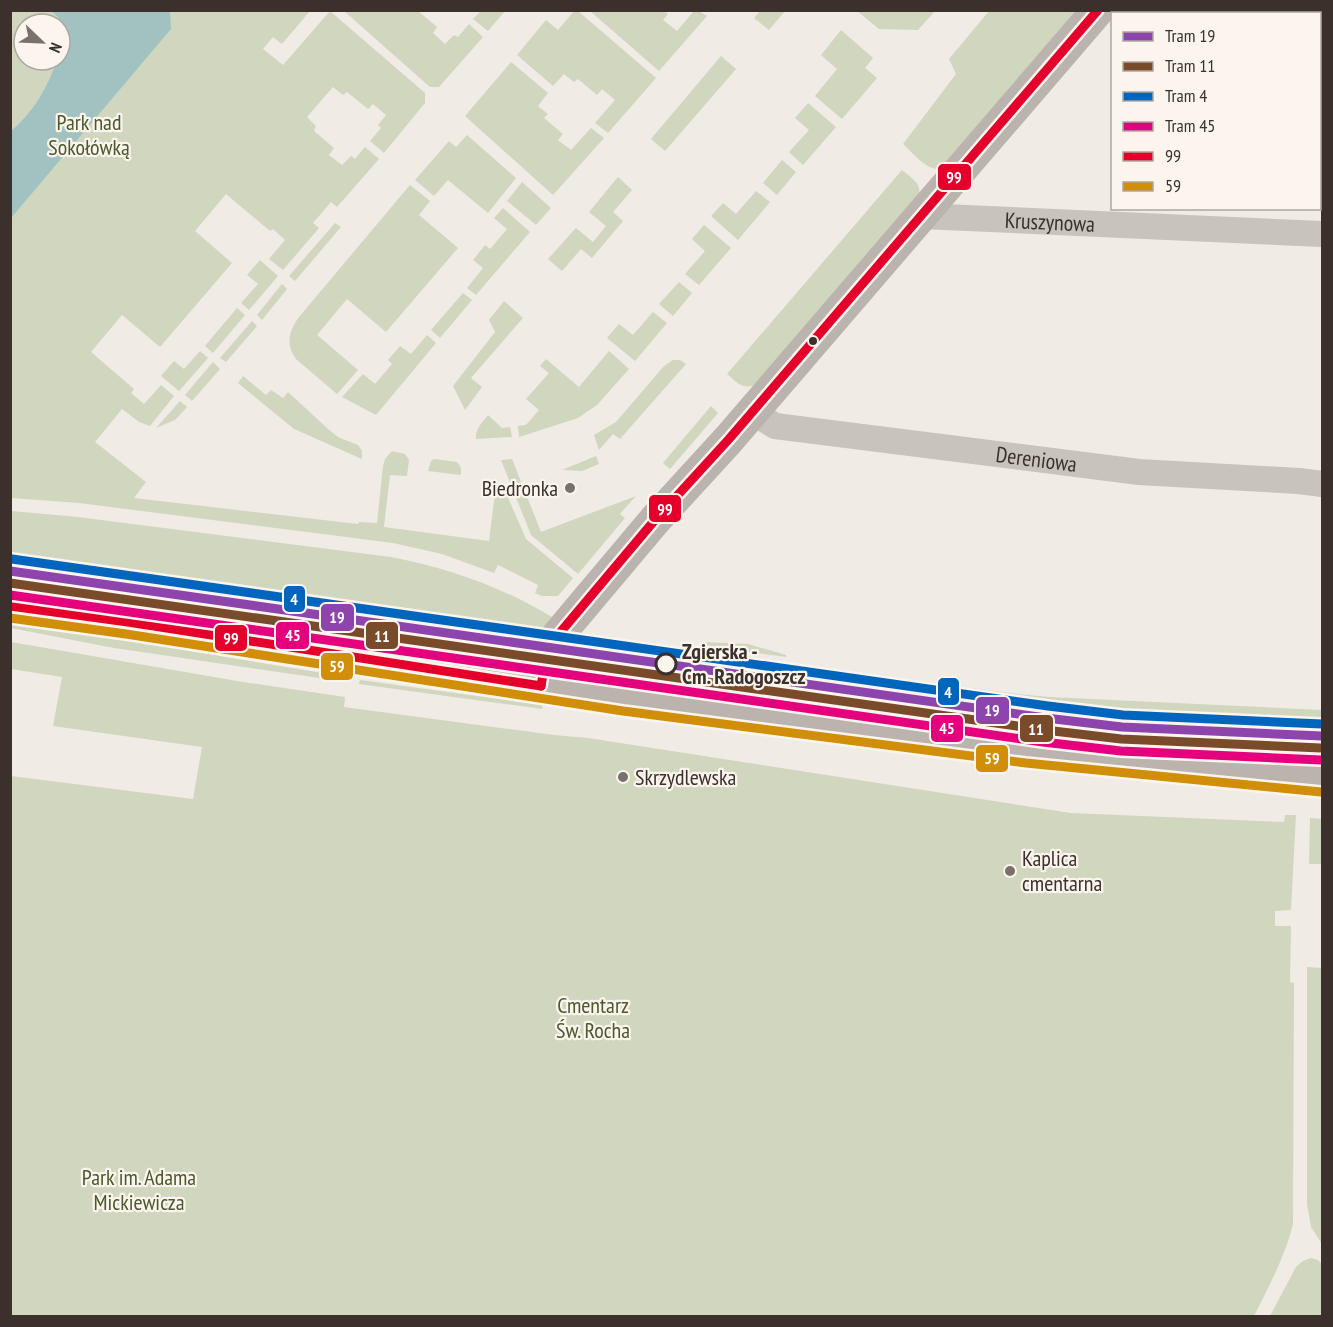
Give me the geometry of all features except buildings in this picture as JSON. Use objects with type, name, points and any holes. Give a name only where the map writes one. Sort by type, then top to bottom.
[{"type":"main road","points":[[541,686],[547,653],[553,641],[654,521],[729,439],[1098,10]]},
{"type":"main road","points":[[10,606],[128,622],[625,699],[1028,751],[1323,780]]},
{"type":"street","name":"Kruszynowa","points":[[921,216],[1323,234]]},
{"type":"street","name":"Dereniowa","points":[[754,410],[776,426],[1139,472],[1323,484]]},
{"type":"green space","points":[[575,10],[656,78],[608,133],[595,123],[615,100],[602,89],[597,95],[578,79],[574,82],[564,74],[553,86],[517,55],[546,20],[558,30]]},
{"type":"green space","name":"Park nad Sokołówką","points":[[10,11],[310,11],[282,44],[273,37],[263,49],[283,65],[330,11],[425,93],[425,103],[384,153],[370,141],[381,128],[378,125],[386,115],[373,104],[368,109],[347,92],[343,95],[333,87],[307,117],[316,126],[314,131],[334,148],[329,155],[342,165],[351,156],[355,159],[365,147],[379,159],[337,207],[331,202],[313,223],[319,228],[283,270],[269,259],[285,240],[273,229],[270,231],[226,194],[195,231],[232,263],[160,347],[122,315],[91,352],[134,389],[131,393],[144,404],[161,385],[174,396],[150,426],[139,422],[122,409],[95,442],[146,482],[134,498],[358,524],[359,522],[377,523],[385,459],[392,451],[405,454],[409,460],[407,476],[390,475],[384,527],[489,541],[496,486],[503,486],[526,539],[573,578],[558,596],[542,596],[535,593],[538,585],[498,565],[494,573],[442,554],[393,543],[79,503],[11,498]]},
{"type":"green space","points":[[344,11],[418,11],[437,27],[433,33],[445,44],[454,35],[458,37],[469,24],[483,37],[439,87],[430,87]]},
{"type":"green space","points":[[481,11],[505,11],[488,31],[473,19]]},
{"type":"green space","points":[[590,11],[664,11],[668,14],[663,20],[677,31],[694,11],[707,16],[659,71]]},
{"type":"green space","points":[[760,11],[785,11],[769,30],[754,18]]},
{"type":"green space","points":[[857,11],[935,11],[918,30],[879,29]]},
{"type":"green space","points":[[989,11],[1081,11],[944,169],[932,168],[903,144],[956,74],[949,59]]},
{"type":"green space","points":[[841,30],[873,58],[865,68],[877,78],[842,119],[815,96],[837,69],[821,55]]},
{"type":"green space","points":[[721,56],[736,69],[665,151],[651,139]]},
{"type":"green space","points":[[511,62],[548,93],[538,106],[548,114],[544,118],[563,134],[558,140],[571,150],[591,128],[604,138],[553,195],[465,116]]},
{"type":"green space","points":[[808,103],[836,127],[803,165],[789,152],[809,130],[795,118]]},
{"type":"green space","points":[[467,135],[516,178],[488,213],[448,180],[434,196],[415,180],[449,141],[456,147]]},
{"type":"green space","points":[[782,160],[796,172],[777,195],[763,183]]},
{"type":"green space","points":[[902,170],[918,186],[919,200],[758,384],[744,386],[738,383],[727,374]]},
{"type":"green space","points":[[618,177],[632,190],[613,212],[623,221],[592,258],[581,249],[562,271],[548,259],[576,228],[593,242],[606,226],[589,212]]},
{"type":"green space","points":[[522,182],[551,208],[536,225],[507,201]]},
{"type":"green space","points":[[410,185],[430,201],[419,215],[458,248],[386,332],[347,299],[317,335],[358,370],[337,394],[296,359],[289,343],[291,332],[299,317]]},
{"type":"green space","points":[[756,191],[770,202],[738,240],[711,216],[723,203],[736,214]]},
{"type":"green space","points":[[503,208],[530,232],[476,295],[467,288],[483,268],[473,260],[485,245],[490,249],[507,229],[494,218]]},
{"type":"green space","points":[[335,223],[341,227],[295,281],[289,276]]},
{"type":"green space","points":[[704,225],[731,248],[699,285],[685,274],[705,251],[692,239]]},
{"type":"green space","points":[[260,260],[278,276],[249,310],[241,303],[258,284],[247,275]]},
{"type":"green space","points":[[679,282],[692,293],[673,316],[659,304]]},
{"type":"green space","points":[[282,284],[287,289],[262,320],[257,315]]},
{"type":"green space","points":[[463,293],[472,300],[440,338],[431,330]]},
{"type":"green space","points":[[504,301],[523,318],[471,378],[482,387],[465,410],[453,386],[495,332],[489,320]]},
{"type":"green space","points":[[237,308],[245,315],[213,353],[205,346]]},
{"type":"green space","points":[[653,312],[667,323],[635,361],[607,338],[619,324],[633,335]]},
{"type":"green space","points":[[252,321],[257,326],[226,362],[220,358]]},
{"type":"green space","points":[[427,335],[436,343],[376,415],[342,397],[363,374],[375,384],[392,364],[388,360],[400,346],[411,354]]},
{"type":"green space","points":[[200,351],[208,358],[179,391],[161,376],[174,361],[184,369]]},
{"type":"green space","points":[[609,351],[629,369],[597,405],[578,418],[519,437],[518,426],[526,425],[539,410],[526,399],[549,373],[540,366],[546,359],[579,387]]},
{"type":"green space","points":[[673,360],[680,360],[686,364],[620,439],[613,434],[599,450],[594,435],[616,422],[664,366]]},
{"type":"green space","points":[[213,362],[220,369],[192,401],[185,395]]},
{"type":"green space","points":[[243,376],[266,395],[271,390],[283,398],[288,392],[338,437],[358,445],[362,451],[362,459],[294,429],[238,383]]},
{"type":"green space","points":[[180,401],[187,407],[175,420],[156,428]]},
{"type":"green space","points":[[711,406],[718,413],[670,469],[663,463]]},
{"type":"green space","points":[[488,415],[502,428],[510,427],[512,437],[476,439],[481,423]]},
{"type":"green space","points":[[596,456],[599,464],[582,471],[562,470]]},
{"type":"green space","points":[[434,459],[457,462],[461,468],[461,475],[428,471]]},
{"type":"green space","points":[[512,459],[541,532],[636,496],[620,514],[625,518],[578,574],[531,535],[501,460]]},
{"type":"green space","points":[[11,511],[78,517],[391,557],[474,580],[552,617],[532,640],[11,566]]},
{"type":"green space","points":[[11,624],[347,677],[347,682],[114,648],[11,628]]},
{"type":"green space","points":[[633,641],[687,648],[685,653],[677,652],[677,649],[661,647],[660,650],[632,646]]},
{"type":"green space","name":"Cmentarz Św. Rocha","points":[[11,642],[345,697],[344,707],[588,738],[1071,813],[1284,822],[1285,815],[1296,815],[1291,910],[1275,911],[1275,926],[1291,926],[1290,982],[1294,983],[1293,1224],[1281,1260],[1254,1316],[11,1316],[11,776],[193,799],[202,747],[53,726],[62,677],[11,669]]},
{"type":"green space","points":[[702,642],[748,644],[786,655],[786,657],[718,648],[702,644]]},
{"type":"green space","points":[[699,650],[732,657],[1049,697],[1322,710],[1322,732],[1175,725],[1076,717],[741,670],[742,662],[698,655]]},
{"type":"green space","points":[[360,680],[543,705],[542,709],[359,684]]},
{"type":"green space","points":[[814,702],[1093,742],[1322,753],[1322,762],[1082,742],[812,711]]},
{"type":"green space","points":[[1310,818],[1322,819],[1322,864],[1309,864]]},
{"type":"green space","points":[[1307,967],[1322,968],[1322,1244],[1311,1227],[1307,1204]]},
{"type":"green space","points":[[1311,1258],[1322,1264],[1322,1316],[1270,1316],[1296,1267]]},
{"type":"water","points":[[170,11],[171,29],[11,218],[11,131],[33,108],[52,72],[72,72],[72,12],[52,12]]},
{"type":"tram line","name":"4","points":[[12,559],[1048,706],[1123,715],[1322,724]]},
{"type":"tram line","name":"19","points":[[10,571],[1046,718],[1122,727],[1322,736]]},
{"type":"tram line","name":"11","points":[[10,583],[1045,730],[1121,739],[1321,748]]},
{"type":"tram line","name":"45","points":[[10,595],[1043,742],[1121,751],[1321,760]]},
{"type":"transit line","name":"99","points":[[541,686],[546,657],[553,641],[654,521],[729,439],[1098,10]]},
{"type":"transit line","name":"99","points":[[10,606],[541,686]]},
{"type":"transit line","name":"59","points":[[10,618],[623,711],[1026,763],[1321,792]]},
{"type":"place","name":"Biedronka","points":[[570,488]]},
{"type":"place","name":"Zgierska - Cm. Radogoszcz","points":[[666,664]]},
{"type":"place","name":"Skrzydlewska","points":[[623,777]]},
{"type":"place","name":"Kaplica cmentarna","points":[[1010,871]]},
{"type":"park label","name":"Park im. Adama Mickiewicza","points":[[139,1190]]}]
